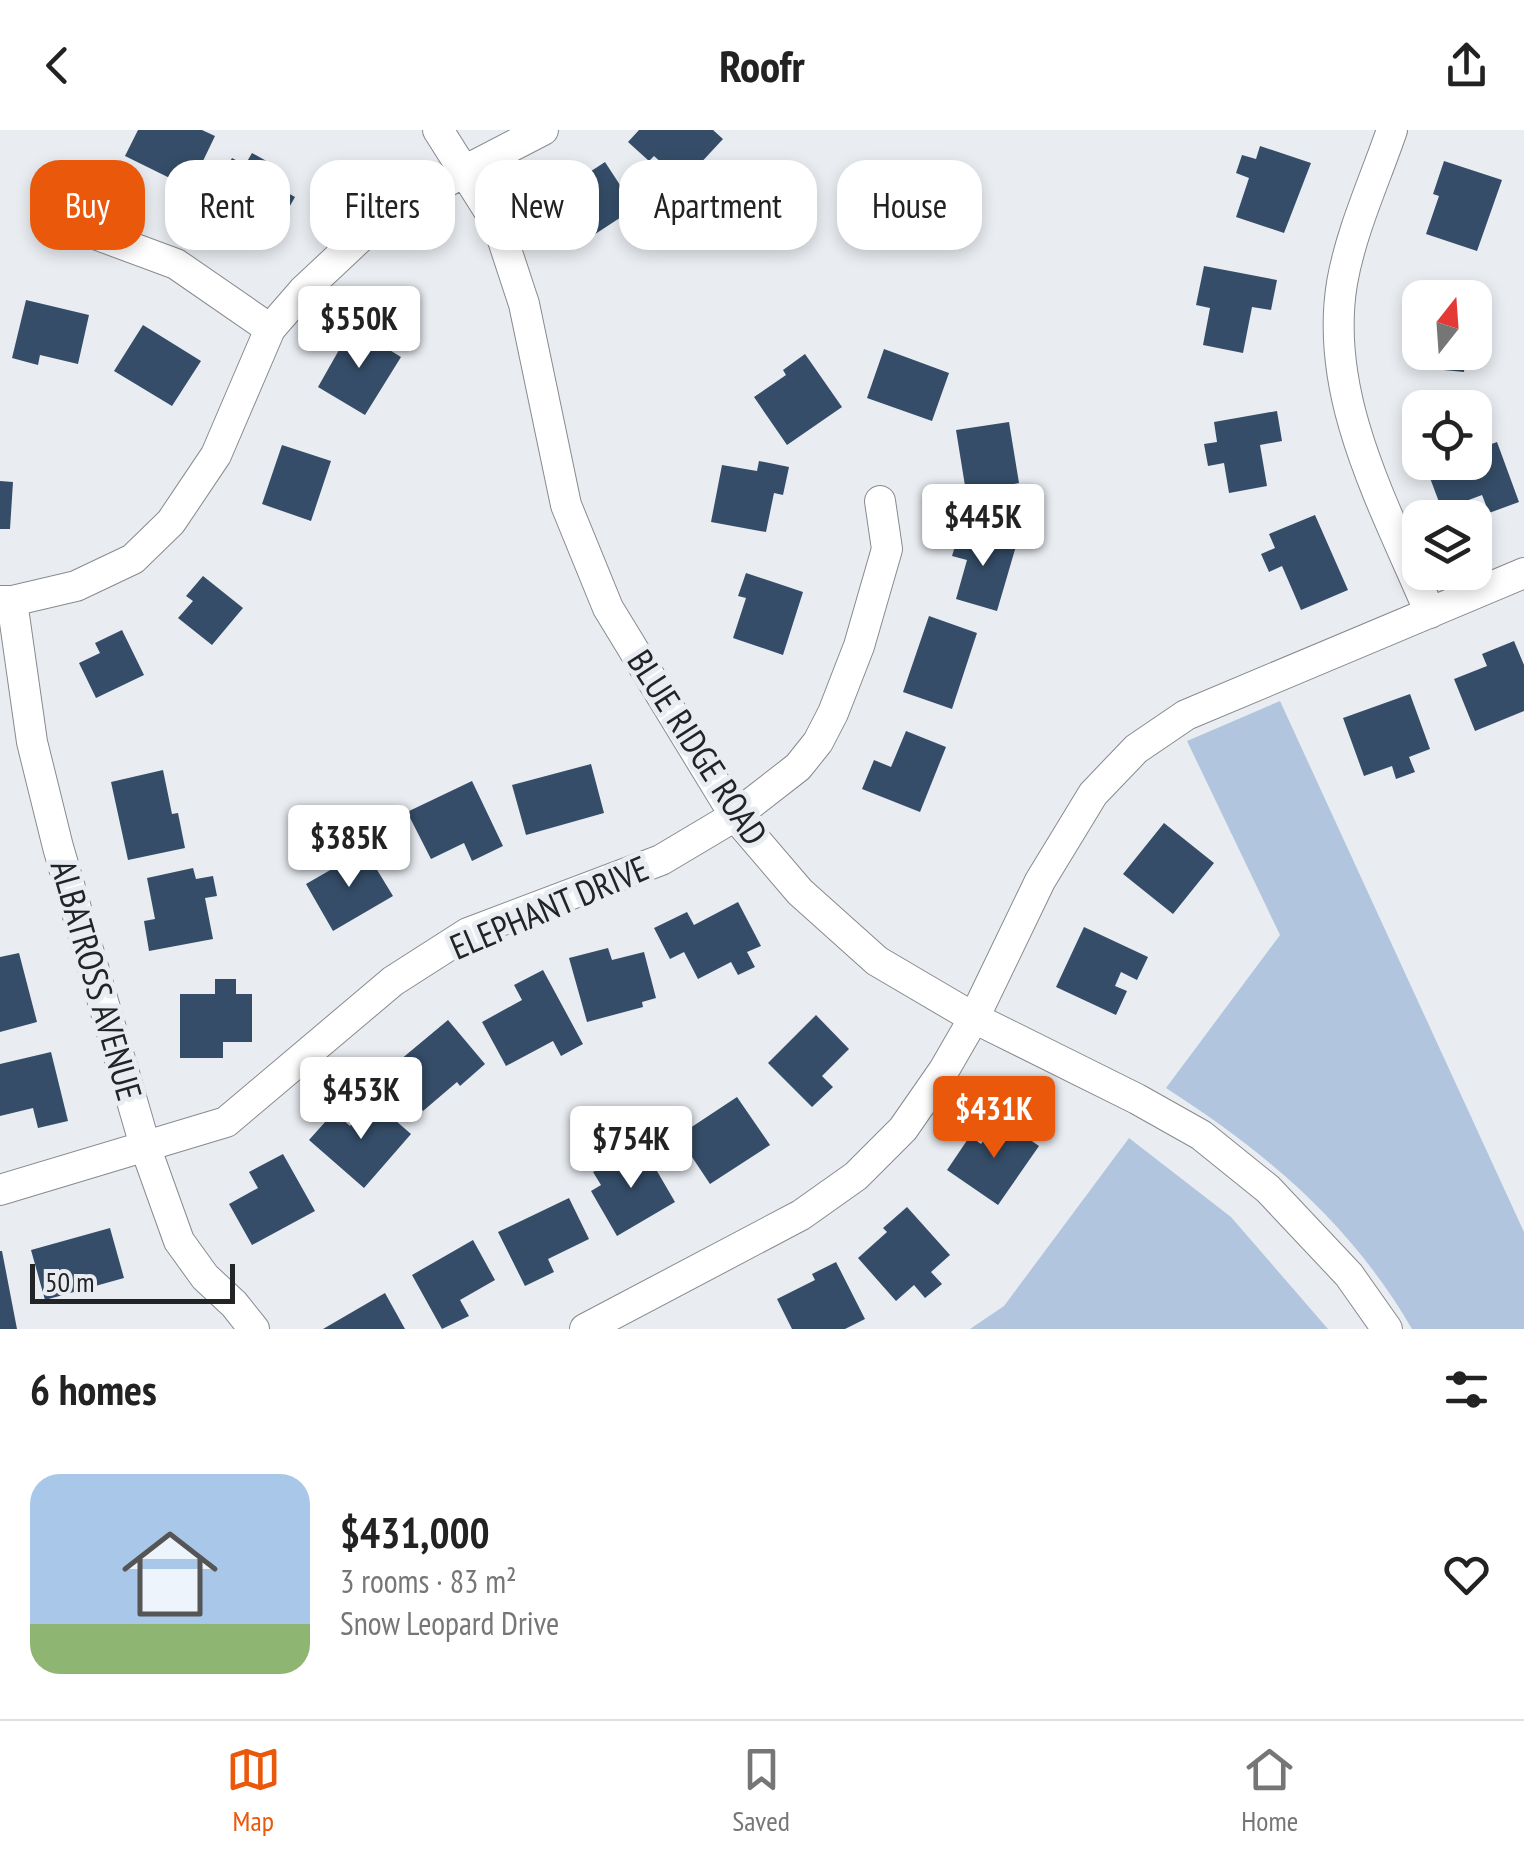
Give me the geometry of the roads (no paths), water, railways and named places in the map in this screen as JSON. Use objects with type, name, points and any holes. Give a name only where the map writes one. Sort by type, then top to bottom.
[{"type":"street","name":"BLUE RIDGE ROAD","points":[[438,130],[498,225],[519,288],[566,504],[608,608],[735,816],[800,892],[876,961],[974,1018],[1201,1135],[1268,1189],[1349,1275],[1386,1329]]},
{"type":"street","points":[[6,601],[76,586],[133,559],[171,522],[216,456],[270,329],[304,291],[368,230],[464,171],[543,130]]},
{"type":"street","points":[[1392,130],[1342,282],[1338,332],[1352,427],[1430,612]]},
{"type":"street","points":[[138,250],[176,264],[270,329]]},
{"type":"street","name":"ELEPHANT DRIVE","points":[[0,1190],[226,1122],[393,982],[468,933],[661,860],[735,816],[798,767],[834,713],[859,646],[887,550],[880,501]]},
{"type":"street","points":[[585,1329],[801,1215],[856,1176],[903,1129],[974,1018],[1040,881],[1093,794],[1136,749],[1186,715],[1524,573]]},
{"type":"street","name":"ALBATROSS AVENUE","points":[[6,601],[45,795],[146,1149],[179,1241],[205,1277],[254,1329]]}]
